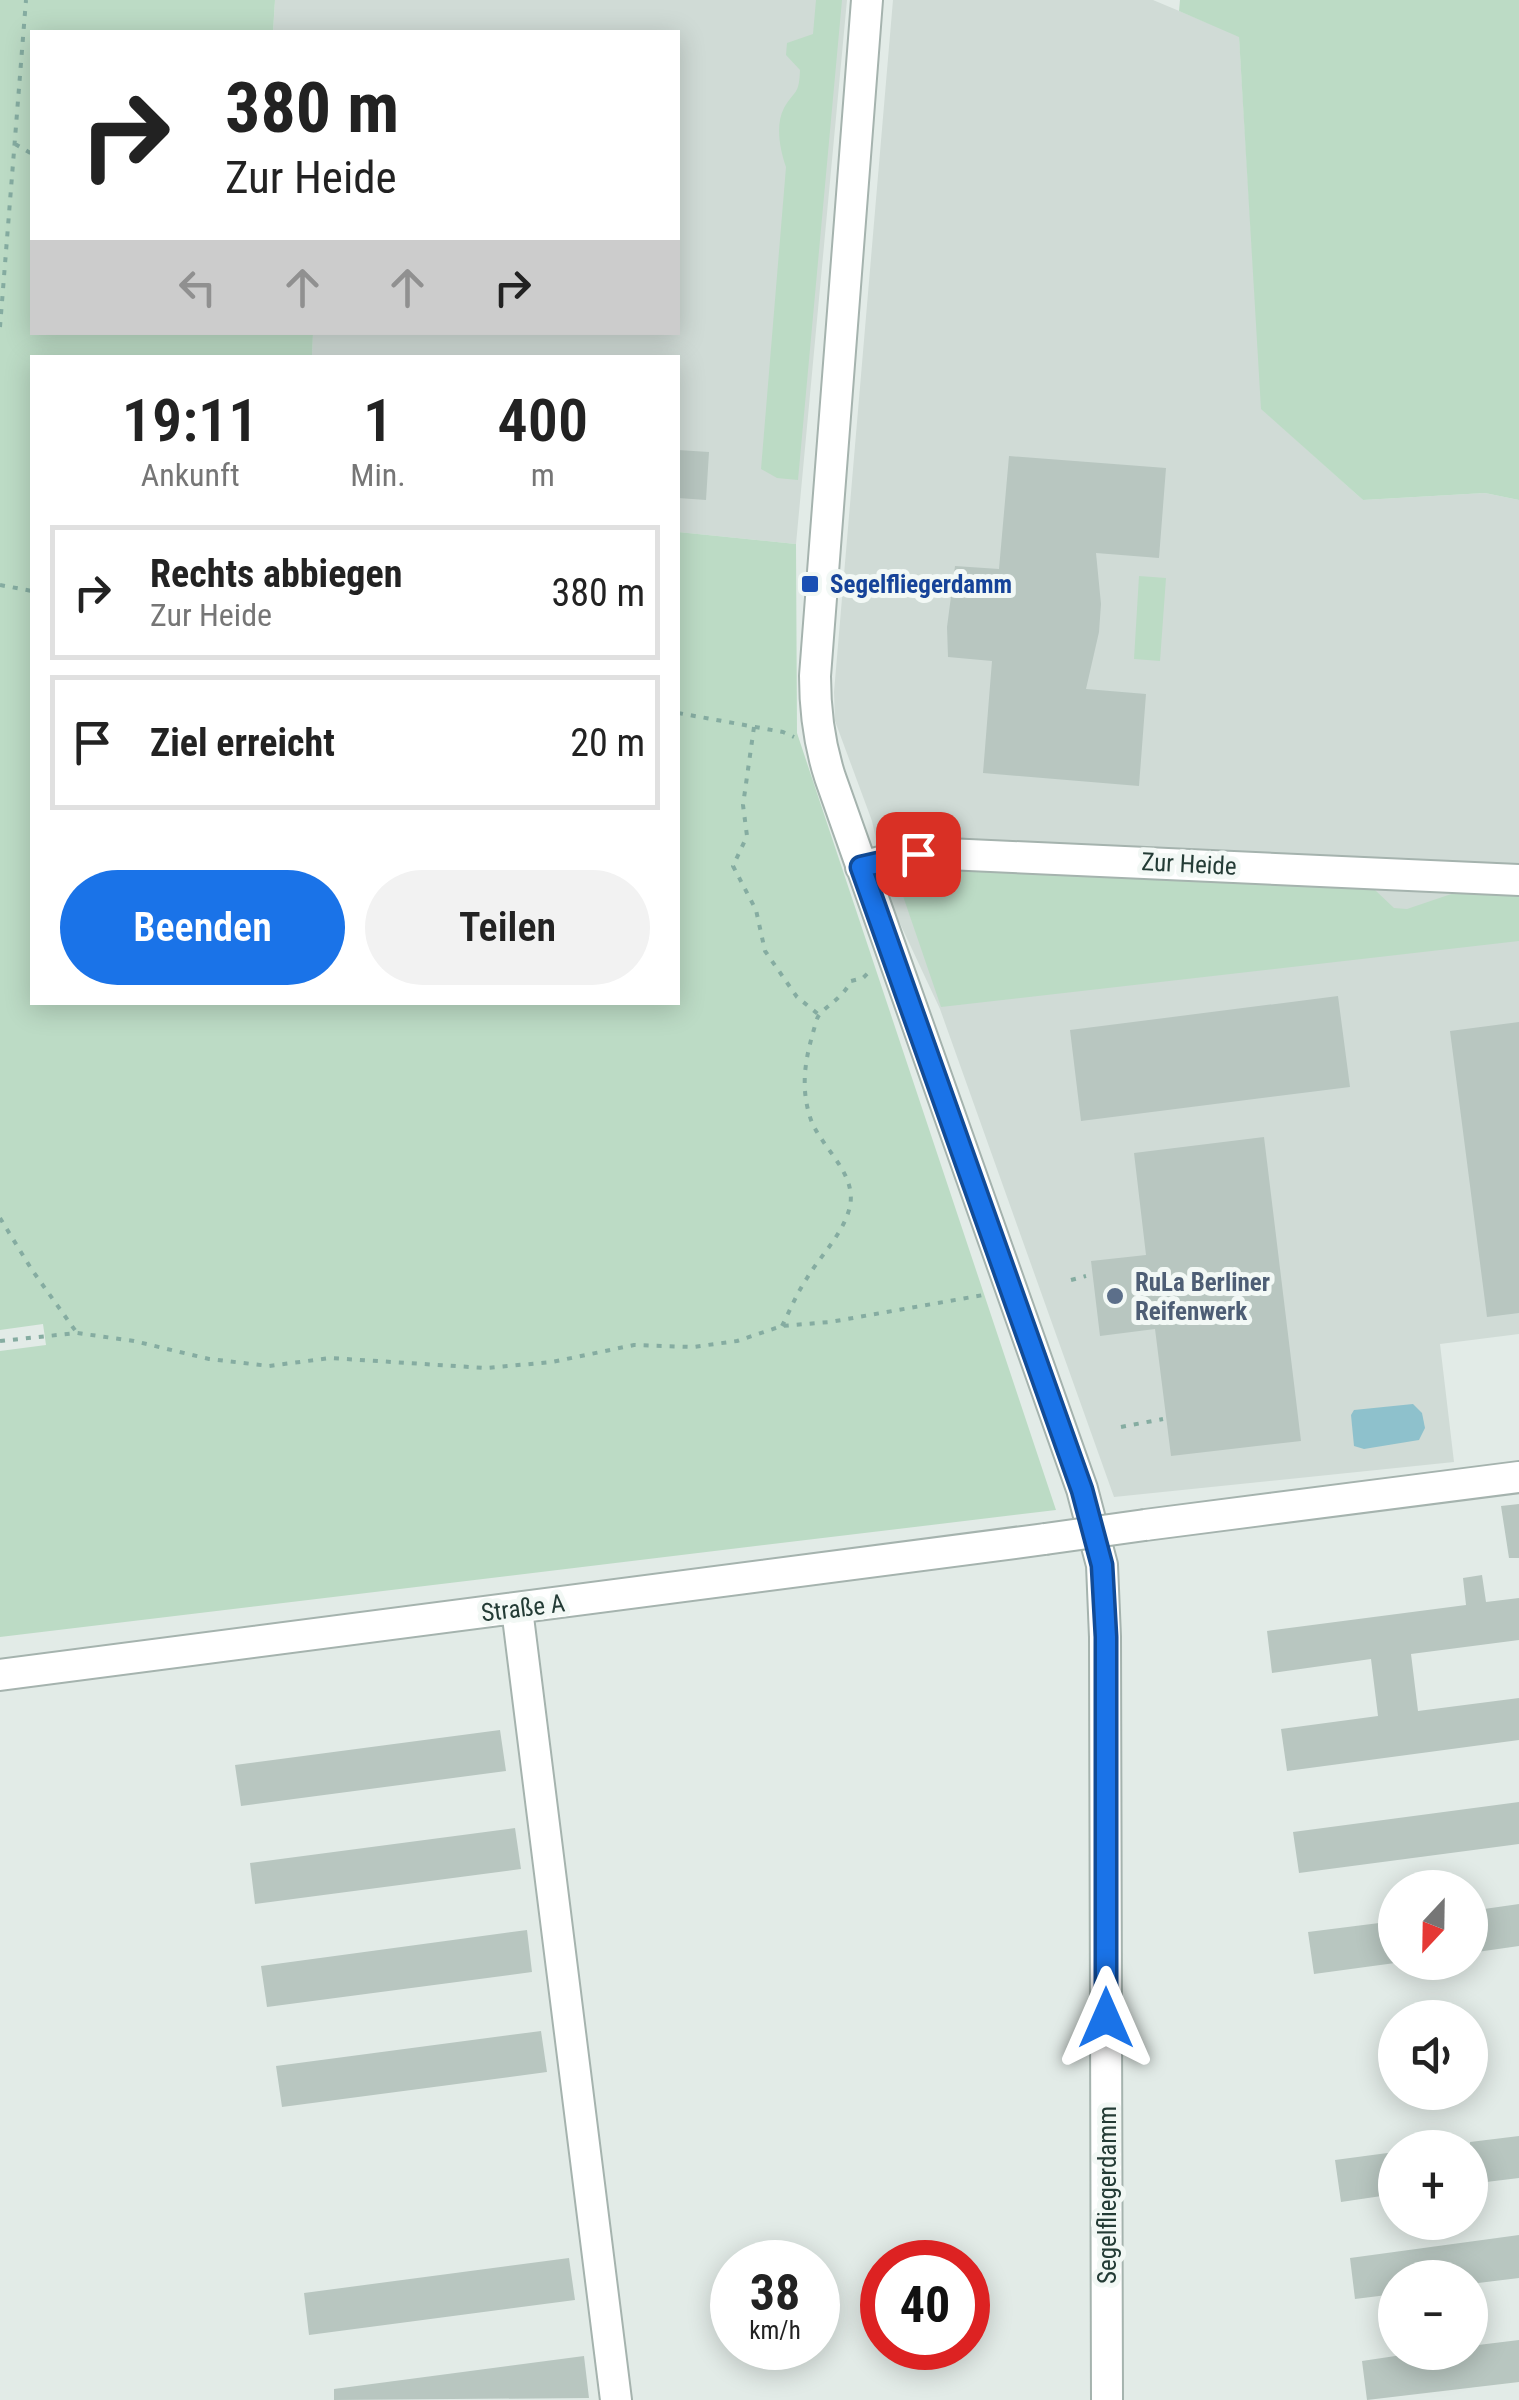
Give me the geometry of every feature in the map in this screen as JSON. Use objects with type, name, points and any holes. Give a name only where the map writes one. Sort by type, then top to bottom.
[{"type":"street","name":"Segelfliegerdamm","points":[[867,0],[815,714],[830,777],[1082,1490],[1102,1565],[1106,1637],[1107,2400]]},
{"type":"street","name":"Zur Heide","points":[[861,867],[900,857],[946,854],[1519,880]]},
{"type":"street","name":"Straße A","points":[[0,1675],[1519,1477]]},
{"type":"street","points":[[517,1609],[616,2400]]},
{"type":"path","points":[[0,327],[26,0]]},
{"type":"path","points":[[24,30],[30,32]]},
{"type":"path","points":[[15,144],[30,153]]},
{"type":"path","points":[[0,585],[30,592]]},
{"type":"path","points":[[680,713],[793,736],[812,764],[830,777]]},
{"type":"path","points":[[754,726],[742,805],[747,836],[733,866],[756,910],[765,951],[796,998],[818,1014]]},
{"type":"path","points":[[782,1326],[805,1280],[842,1227],[851,1203],[849,1183],[810,1119],[804,1079],[806,1052],[818,1014],[845,995],[852,981],[863,978],[890,949]]},
{"type":"path","points":[[0,1218],[77,1333]]},
{"type":"path","points":[[1070,1280],[1086,1276]]},
{"type":"path","points":[[0,1341],[77,1333],[134,1341],[208,1359],[270,1366],[330,1358],[486,1368],[552,1362],[634,1345],[693,1346],[736,1341],[782,1326],[830,1322],[1012,1290]]},
{"type":"path","points":[[1121,1427],[1163,1419]]},
{"type":"shaded area","points":[[275,0],[847,0],[796,544],[680,532],[680,355],[312,355],[313,335],[680,335],[680,30],[273,30]]},
{"type":"shaded area","points":[[893,0],[1153,0],[1239,36],[1262,409],[1363,500],[1485,493],[1519,500],[1519,1334],[1440,1344],[1454,1462],[1114,1497],[940,1009],[890,902],[872,821],[835,721],[834,692]]},
{"type":"green space","points":[[0,0],[275,0],[273,30],[30,30],[30,335],[313,335],[312,355],[30,355],[30,1005],[680,1005],[680,532],[796,544],[797,733],[1056,1510],[0,1637],[0,1351],[46,1345],[43,1324],[0,1330]]},
{"type":"green space","points":[[816,0],[842,0],[798,480],[777,478],[761,469],[786,167],[779,130],[784,108],[797,88],[800,70],[786,55],[787,43],[813,34]]},
{"type":"green space","points":[[1180,0],[1519,0],[1519,500],[1485,493],[1363,500],[1261,409],[1239,37],[1179,11]]},
{"type":"green space","points":[[1139,576],[1166,578],[1160,661],[1134,659]]},
{"type":"green space","points":[[948,868],[1375,890],[1394,908],[1407,909],[1463,890],[1519,893],[1519,941],[941,1007],[903,896],[912,881]]},
{"type":"water","points":[[1413,1404],[1422,1413],[1425,1428],[1419,1440],[1364,1449],[1354,1446],[1354,1410]]},
{"type":"building","points":[[680,450],[709,452],[706,500],[680,498]]},
{"type":"building","points":[[1009,456],[1166,468],[1159,558],[1096,553],[1101,604],[1099,632],[1086,689],[1146,694],[1139,786],[983,773],[992,661],[948,657],[947,627],[955,566],[999,569]]},
{"type":"building","points":[[1338,996],[1350,1087],[1081,1121],[1070,1030]]},
{"type":"building","points":[[1519,1022],[1519,1313],[1487,1317],[1450,1031]]},
{"type":"building","points":[[1264,1137],[1301,1441],[1171,1456],[1155,1329],[1100,1336],[1091,1261],[1146,1255],[1134,1153]]},
{"type":"building","points":[[1519,1504],[1519,1558],[1509,1558],[1501,1506]]},
{"type":"building","points":[[1482,1575],[1486,1602],[1519,1598],[1519,1640],[1411,1654],[1418,1711],[1519,1698],[1519,1740],[1287,1771],[1281,1729],[1378,1716],[1371,1659],[1272,1673],[1267,1631],[1466,1605],[1463,1578]]},
{"type":"building","points":[[500,1730],[506,1771],[241,1806],[235,1765]]},
{"type":"building","points":[[1519,1802],[1519,1844],[1299,1873],[1293,1832]]},
{"type":"building","points":[[515,1828],[521,1869],[255,1904],[250,1863]]},
{"type":"building","points":[[1519,1904],[1519,1946],[1488,1950],[1488,1908]]},
{"type":"building","points":[[1378,1923],[1378,1965],[1314,1974],[1308,1932]]},
{"type":"building","points":[[527,1930],[532,1972],[267,2007],[261,1966]]},
{"type":"building","points":[[541,2031],[547,2072],[282,2107],[276,2066]]},
{"type":"building","points":[[1519,2136],[1519,2178],[1488,2182],[1488,2140]]},
{"type":"building","points":[[1378,2154],[1378,2197],[1341,2202],[1335,2160]]},
{"type":"building","points":[[1519,2235],[1519,2278],[1488,2282],[1488,2260],[1378,2260],[1378,2296],[1355,2299],[1350,2258]]},
{"type":"building","points":[[569,2258],[575,2300],[309,2335],[304,2293]]},
{"type":"building","points":[[1519,2340],[1519,2382],[1367,2400],[1362,2361],[1378,2359],[1378,2370],[1488,2370],[1488,2344]]},
{"type":"building","points":[[584,2356],[589,2398],[334,2400],[334,2389]]},
{"type":"place","name":"Segelfliegerdamm","points":[[810,584]]},
{"type":"place","name":"RuLa Berliner Reifenwerk","points":[[1115,1296]]},
{"type":"route","points":[[918,854],[861,867],[1082,1490],[1102,1565],[1106,1637],[1106,2018]]}]
